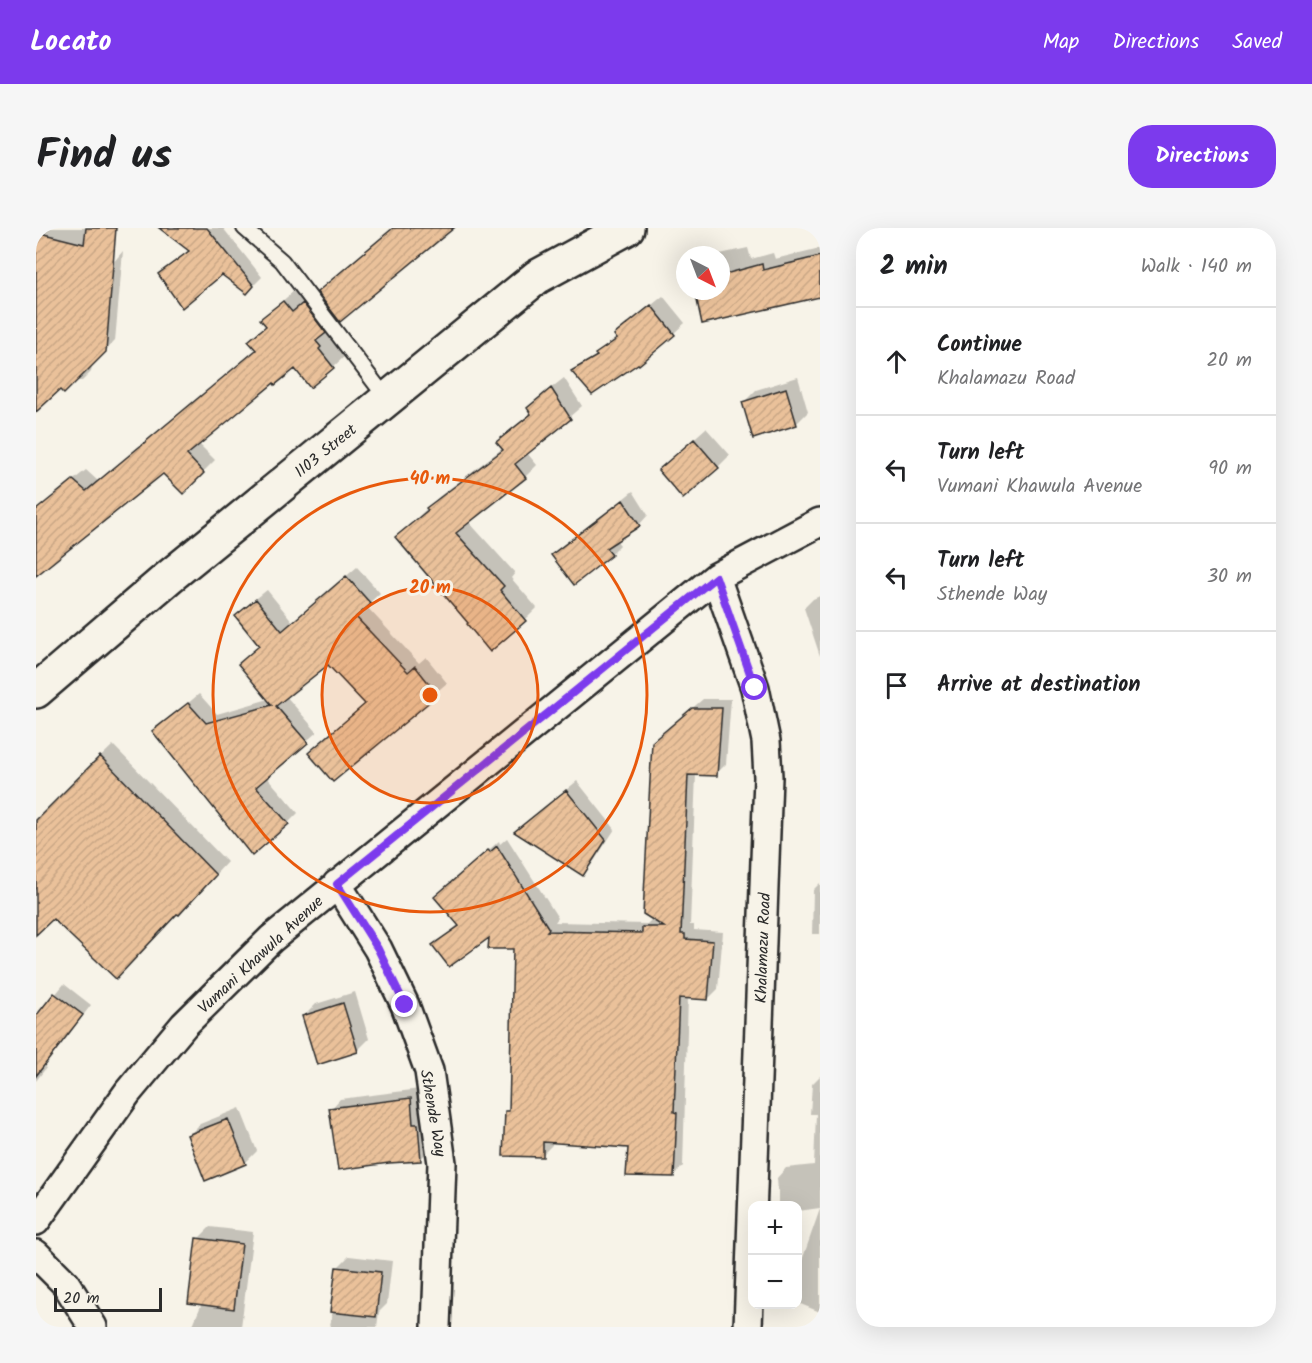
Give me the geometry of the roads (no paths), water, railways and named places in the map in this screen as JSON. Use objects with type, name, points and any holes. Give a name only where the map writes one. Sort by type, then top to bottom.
[{"type":"street","name":"1103 Street","points":[[36,691],[178,569],[537,277],[627,228]]},
{"type":"street","name":"Vumani Khawula Avenue","points":[[36,1221],[128,1092],[184,1025],[271,939],[716,577],[820,522]]},
{"type":"street","name":"Khalamazu Road","points":[[716,577],[755,688],[766,741],[768,777],[748,1327]]},
{"type":"street","name":"Sthende Way","points":[[337,884],[378,949],[405,1005],[429,1071],[442,1163],[436,1327]]},
{"type":"street","points":[[36,1254],[66,1284],[93,1327]]},
{"type":"lane","points":[[244,228],[282,261],[387,399]]}]
